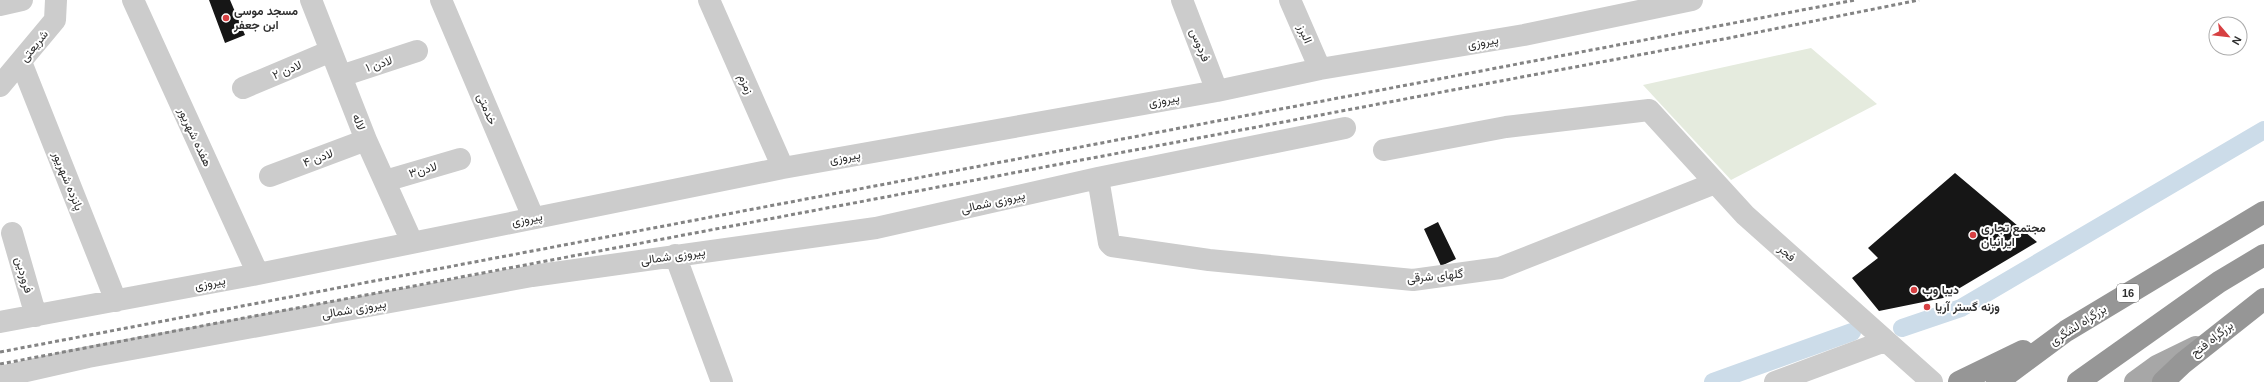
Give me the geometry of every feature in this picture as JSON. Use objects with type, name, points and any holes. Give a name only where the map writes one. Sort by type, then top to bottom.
[{"type":"highway","name":"بزرگراه لشگری","points":[[1998,382],[2066,331],[2264,212]]},
{"type":"highway","points":[[2078,382],[2218,282],[2264,255]]},
{"type":"highway","name":"بزرگراه فتح","points":[[2163,382],[2182,363],[2264,298]]},
{"type":"highway","points":[[1959,382],[2066,331]]},
{"type":"main road","points":[[2135,382],[2157,366],[2264,313]]},
{"type":"street","points":[[0,5],[22,0]]},
{"type":"street","name":"شریعتی","points":[[0,86],[55,20],[56,0]]},
{"type":"street","name":"هفده شهریور","points":[[133,0],[258,274]]},
{"type":"street","name":"لاله","points":[[311,0],[366,140],[412,242]]},
{"type":"street","name":"خدمتی","points":[[441,0],[533,218]]},
{"type":"street","name":"زمزم","points":[[709,0],[783,168]]},
{"type":"street","name":"فردوس","points":[[1182,0],[1217,90]]},
{"type":"street","name":"البرز","points":[[1290,0],[1320,69]]},
{"type":"street","name":"پیروزی","points":[[0,322],[258,274],[783,168],[1217,90],[1320,69],[1524,35],[1692,0]]},
{"type":"street","name":"لادن ۲","points":[[243,88],[331,51]]},
{"type":"street","name":"لادن ۱","points":[[341,76],[417,51]]},
{"type":"street","name":"پانزده شهریور","points":[[21,62],[116,301]]},
{"type":"street","name":"فجر","points":[[1384,150],[1506,127],[1643,110],[1653,113],[1745,215],[1932,382]]},
{"type":"street","name":"پیروزی شمالی","points":[[0,377],[88,357],[532,276],[876,228],[1098,178],[1345,128]]},
{"type":"street","name":"لادن ۴","points":[[270,176],[366,140]]},
{"type":"street","name":"لادن۳","points":[[385,181],[460,159]]},
{"type":"street","name":"گلهای شرقی","points":[[1098,178],[1109,243],[1116,247],[1217,261],[1412,280],[1500,268],[1715,183]]},
{"type":"street","name":"فروردین","points":[[12,233],[36,316]]},
{"type":"street","points":[[675,255],[722,382]]},
{"type":"street","points":[[1775,382],[1885,341]]},
{"type":"shaded area","points":[[1811,48],[1877,104],[1731,180],[1643,85]]},
{"type":"building","name":"مسجد موسی ابن جعفر","points":[[209,0],[230,0],[245,35],[225,43]]},
{"type":"building","points":[[1955,173],[2037,242],[1943,298],[1879,311],[1852,278],[1878,258],[1868,248]]},
{"type":"building","points":[[1438,222],[1456,259],[1441,266],[1424,229]]},
{"type":"waterway","points":[[1902,328],[1961,308],[2264,130]]},
{"type":"waterway","points":[[1713,382],[1852,332]]},
{"type":"railway","points":[[0,352],[1855,0]]},
{"type":"railway","points":[[0,364],[1734,37],[1919,0]]},
{"type":"place","name":"مسجد موسی ابن جعفر","points":[[226,18]]},
{"type":"place","name":"مجتمع تجاری ایرانیان","points":[[1973,235]]},
{"type":"place","name":"دیبا وب","points":[[1914,290]]},
{"type":"place","name":"وزنه گستر آریا","points":[[1927,307]]}]
